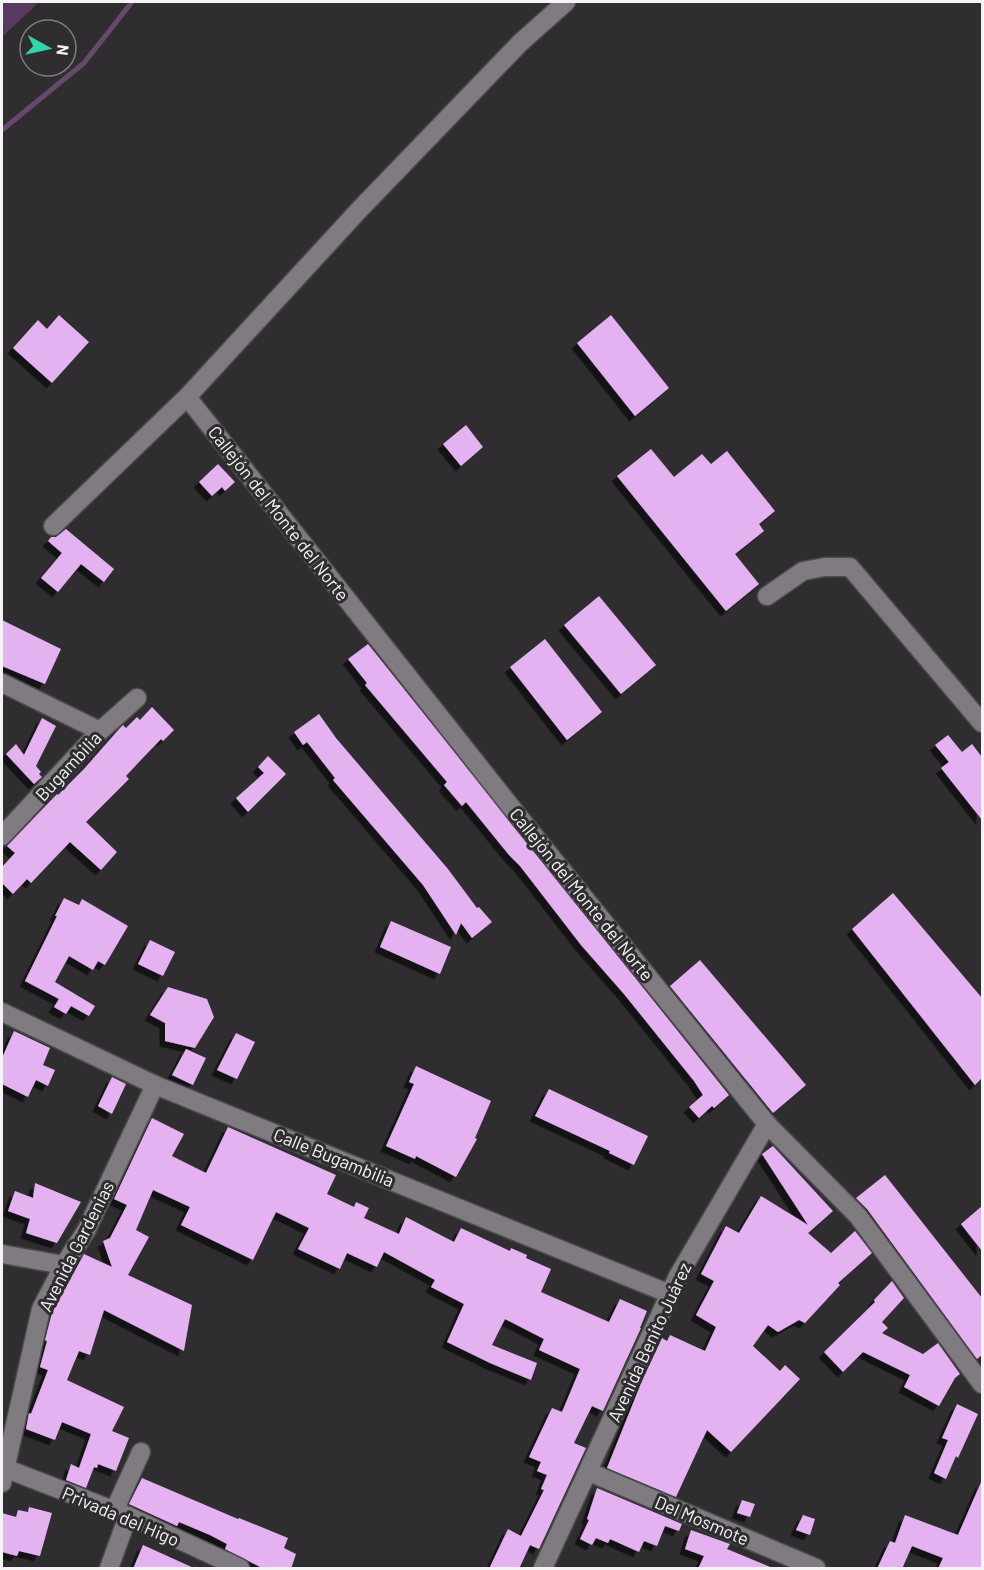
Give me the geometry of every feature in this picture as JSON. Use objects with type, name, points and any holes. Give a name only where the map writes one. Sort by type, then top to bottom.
[{"type":"street","points":[[53,526],[187,397],[360,208],[520,43],[566,2]]},
{"type":"street","name":"Callejón del Monte del Norte","points":[[187,397],[519,817],[767,1124],[858,1216],[982,1384]]},
{"type":"street","points":[[767,596],[803,572],[825,567],[850,567],[982,723]]},
{"type":"street","points":[[2,683],[100,731]]},
{"type":"street","name":"Bugambilia","points":[[2,836],[100,731],[136,698]]},
{"type":"street","name":"Calle Bugambilia","points":[[2,1012],[155,1085],[669,1294]]},
{"type":"street","name":"Avenida Gardenias","points":[[3,1473],[41,1309],[64,1265],[86,1231],[155,1085]]},
{"type":"street","name":"Avenida Benito Juárez","points":[[543,1569],[669,1294],[767,1124]]},
{"type":"street","points":[[2,1254],[64,1265]]},
{"type":"street","points":[[109,1569],[121,1514],[141,1452]]},
{"type":"street","name":"Del Mosmote","points":[[588,1472],[816,1569]]},
{"type":"street","name":"Privada del Higo","points":[[3,1473],[121,1514],[240,1569]]},
{"type":"shaded area","points":[[2,2],[39,2],[22,18],[18,18],[18,22],[2,37]]},
{"type":"building","points":[[59,315],[89,342],[52,383],[13,348],[38,320],[47,329]]},
{"type":"building","points":[[611,315],[669,388],[635,416],[577,343]]},
{"type":"building","points":[[466,425],[483,447],[461,466],[443,444]]},
{"type":"building","points":[[651,449],[674,477],[702,454],[711,464],[727,451],[775,511],[759,524],[764,531],[735,554],[759,584],[726,611],[617,476]]},
{"type":"building","points":[[218,464],[235,482],[225,491],[222,487],[212,496],[199,482]]},
{"type":"building","points":[[66,529],[114,569],[104,582],[81,564],[58,592],[41,578],[62,553],[48,541]]},
{"type":"building","points":[[599,596],[656,665],[621,694],[564,625]]},
{"type":"building","points":[[2,620],[61,649],[45,684],[2,666]]},
{"type":"building","points":[[545,639],[602,712],[567,740],[510,667]]},
{"type":"building","points":[[368,644],[729,1095],[714,1108],[712,1106],[699,1118],[689,1107],[703,1095],[694,1081],[581,945],[520,866],[466,802],[462,806],[444,785],[447,782],[365,685],[367,683],[348,659]]},
{"type":"building","points":[[152,707],[174,730],[163,741],[161,739],[139,762],[126,776],[129,779],[86,822],[117,852],[101,870],[70,842],[31,883],[27,879],[13,894],[2,883],[2,867],[15,853],[7,846],[84,769],[123,725],[126,728],[137,717],[140,720]]},
{"type":"building","points":[[319,714],[336,738],[448,869],[477,908],[479,907],[492,922],[472,938],[461,923],[456,935],[423,885],[333,780],[335,778],[307,742],[303,745],[294,732]]},
{"type":"building","points":[[42,718],[56,726],[36,766],[42,777],[34,784],[6,754],[16,744],[24,755]]},
{"type":"building","points":[[948,735],[962,752],[972,744],[982,757],[982,820],[941,768],[949,762],[935,745]]},
{"type":"building","points":[[268,756],[286,774],[248,812],[236,798],[264,773],[258,767]]},
{"type":"building","points":[[893,893],[982,998],[982,1078],[975,1085],[852,929]]},
{"type":"building","points":[[64,898],[79,905],[82,899],[128,926],[105,965],[98,961],[93,970],[69,956],[55,982],[95,1006],[89,1016],[71,1006],[66,1014],[54,1007],[59,999],[25,981]]},
{"type":"building","points":[[391,921],[451,947],[440,974],[380,947]]},
{"type":"building","points":[[150,940],[175,952],[163,976],[138,964]]},
{"type":"building","points":[[700,960],[806,1085],[773,1113],[670,986]]},
{"type":"building","points":[[168,987],[207,999],[214,1017],[195,1048],[165,1041],[165,1023],[150,1015]]},
{"type":"building","points":[[14,1031],[50,1048],[43,1065],[55,1070],[48,1086],[36,1080],[28,1097],[2,1084],[2,1058]]},
{"type":"building","points":[[236,1033],[255,1042],[237,1079],[217,1070]]},
{"type":"building","points":[[186,1049],[206,1058],[193,1085],[172,1075]]},
{"type":"building","points":[[416,1066],[491,1101],[475,1138],[477,1139],[456,1177],[416,1156],[415,1159],[386,1146],[414,1084],[409,1082]]},
{"type":"building","points":[[112,1077],[126,1084],[112,1114],[98,1106]]},
{"type":"building","points":[[549,1089],[648,1136],[634,1165],[609,1153],[610,1151],[535,1116]]},
{"type":"building","points":[[152,1118],[184,1134],[172,1156],[206,1173],[228,1127],[336,1175],[327,1194],[354,1207],[356,1202],[369,1208],[364,1218],[399,1234],[406,1217],[454,1242],[461,1228],[510,1251],[511,1248],[527,1255],[526,1258],[551,1269],[541,1292],[609,1322],[620,1299],[647,1311],[603,1411],[592,1406],[574,1443],[586,1448],[539,1549],[530,1545],[519,1569],[489,1569],[508,1529],[521,1536],[544,1490],[541,1489],[547,1475],[537,1471],[541,1462],[529,1457],[552,1408],[562,1412],[580,1369],[539,1350],[544,1339],[505,1319],[492,1345],[537,1363],[531,1380],[447,1342],[464,1304],[431,1287],[435,1280],[384,1252],[377,1267],[347,1253],[340,1269],[298,1249],[309,1228],[276,1212],[253,1260],[181,1225],[190,1207],[153,1190],[136,1230],[149,1237],[128,1275],[192,1305],[184,1351],[104,1310],[90,1355],[79,1351],[67,1380],[124,1407],[112,1431],[129,1438],[116,1471],[98,1464],[97,1468],[94,1467],[86,1488],[66,1480],[71,1464],[79,1468],[91,1434],[62,1422],[55,1440],[26,1429],[29,1413],[31,1414],[48,1370],[40,1367],[47,1341],[45,1340],[52,1313],[84,1254],[112,1267],[103,1241],[110,1238],[127,1205],[114,1199]]},
{"type":"building","points":[[773,1146],[833,1211],[808,1233],[831,1253],[855,1231],[872,1253],[838,1283],[840,1285],[805,1323],[799,1320],[778,1332],[768,1325],[753,1346],[780,1371],[785,1365],[800,1379],[731,1452],[707,1430],[676,1497],[607,1468],[662,1338],[667,1341],[670,1335],[705,1351],[716,1327],[696,1315],[714,1281],[701,1274],[726,1226],[739,1233],[761,1196],[808,1225],[762,1154]]},
{"type":"building","points":[[885,1175],[982,1298],[982,1355],[977,1359],[867,1209],[856,1198]]},
{"type":"building","points":[[35,1183],[81,1202],[57,1243],[26,1233],[30,1219],[8,1211],[15,1191],[33,1198]]},
{"type":"building","points":[[982,1206],[982,1251],[961,1224]]},
{"type":"building","points":[[892,1281],[904,1298],[882,1322],[888,1328],[882,1333],[923,1354],[938,1343],[960,1374],[955,1378],[939,1406],[904,1387],[910,1375],[863,1352],[843,1372],[824,1352],[875,1302],[874,1300]]},
{"type":"building","points":[[957,1404],[978,1414],[946,1479],[934,1473],[948,1440],[942,1438]]},
{"type":"building","points":[[142,1478],[288,1538],[284,1548],[296,1554],[291,1569],[264,1569],[225,1549],[227,1544],[210,1535],[179,1522],[177,1526],[129,1504]]},
{"type":"building","points":[[982,1480],[982,1569],[938,1569],[943,1558],[912,1546],[902,1569],[877,1569],[890,1541],[895,1543],[905,1515],[958,1535]]},
{"type":"building","points":[[597,1488],[682,1524],[679,1531],[665,1526],[657,1546],[644,1541],[639,1552],[610,1539],[608,1543],[596,1538],[592,1545],[580,1539],[589,1520],[587,1519]]},
{"type":"building","points":[[742,1500],[755,1504],[750,1517],[737,1513]]},
{"type":"building","points":[[29,1507],[52,1513],[40,1556],[19,1551],[17,1556],[2,1552],[2,1513],[16,1517],[18,1510],[28,1512]]},
{"type":"building","points":[[803,1515],[815,1519],[810,1535],[796,1530]]},
{"type":"building","points":[[691,1530],[730,1544],[727,1549],[775,1569],[698,1569],[704,1556],[685,1549]]},
{"type":"building","points":[[143,1545],[196,1569],[133,1569]]},
{"type":"waterway","points":[[2,130],[84,63],[132,2]]}]
